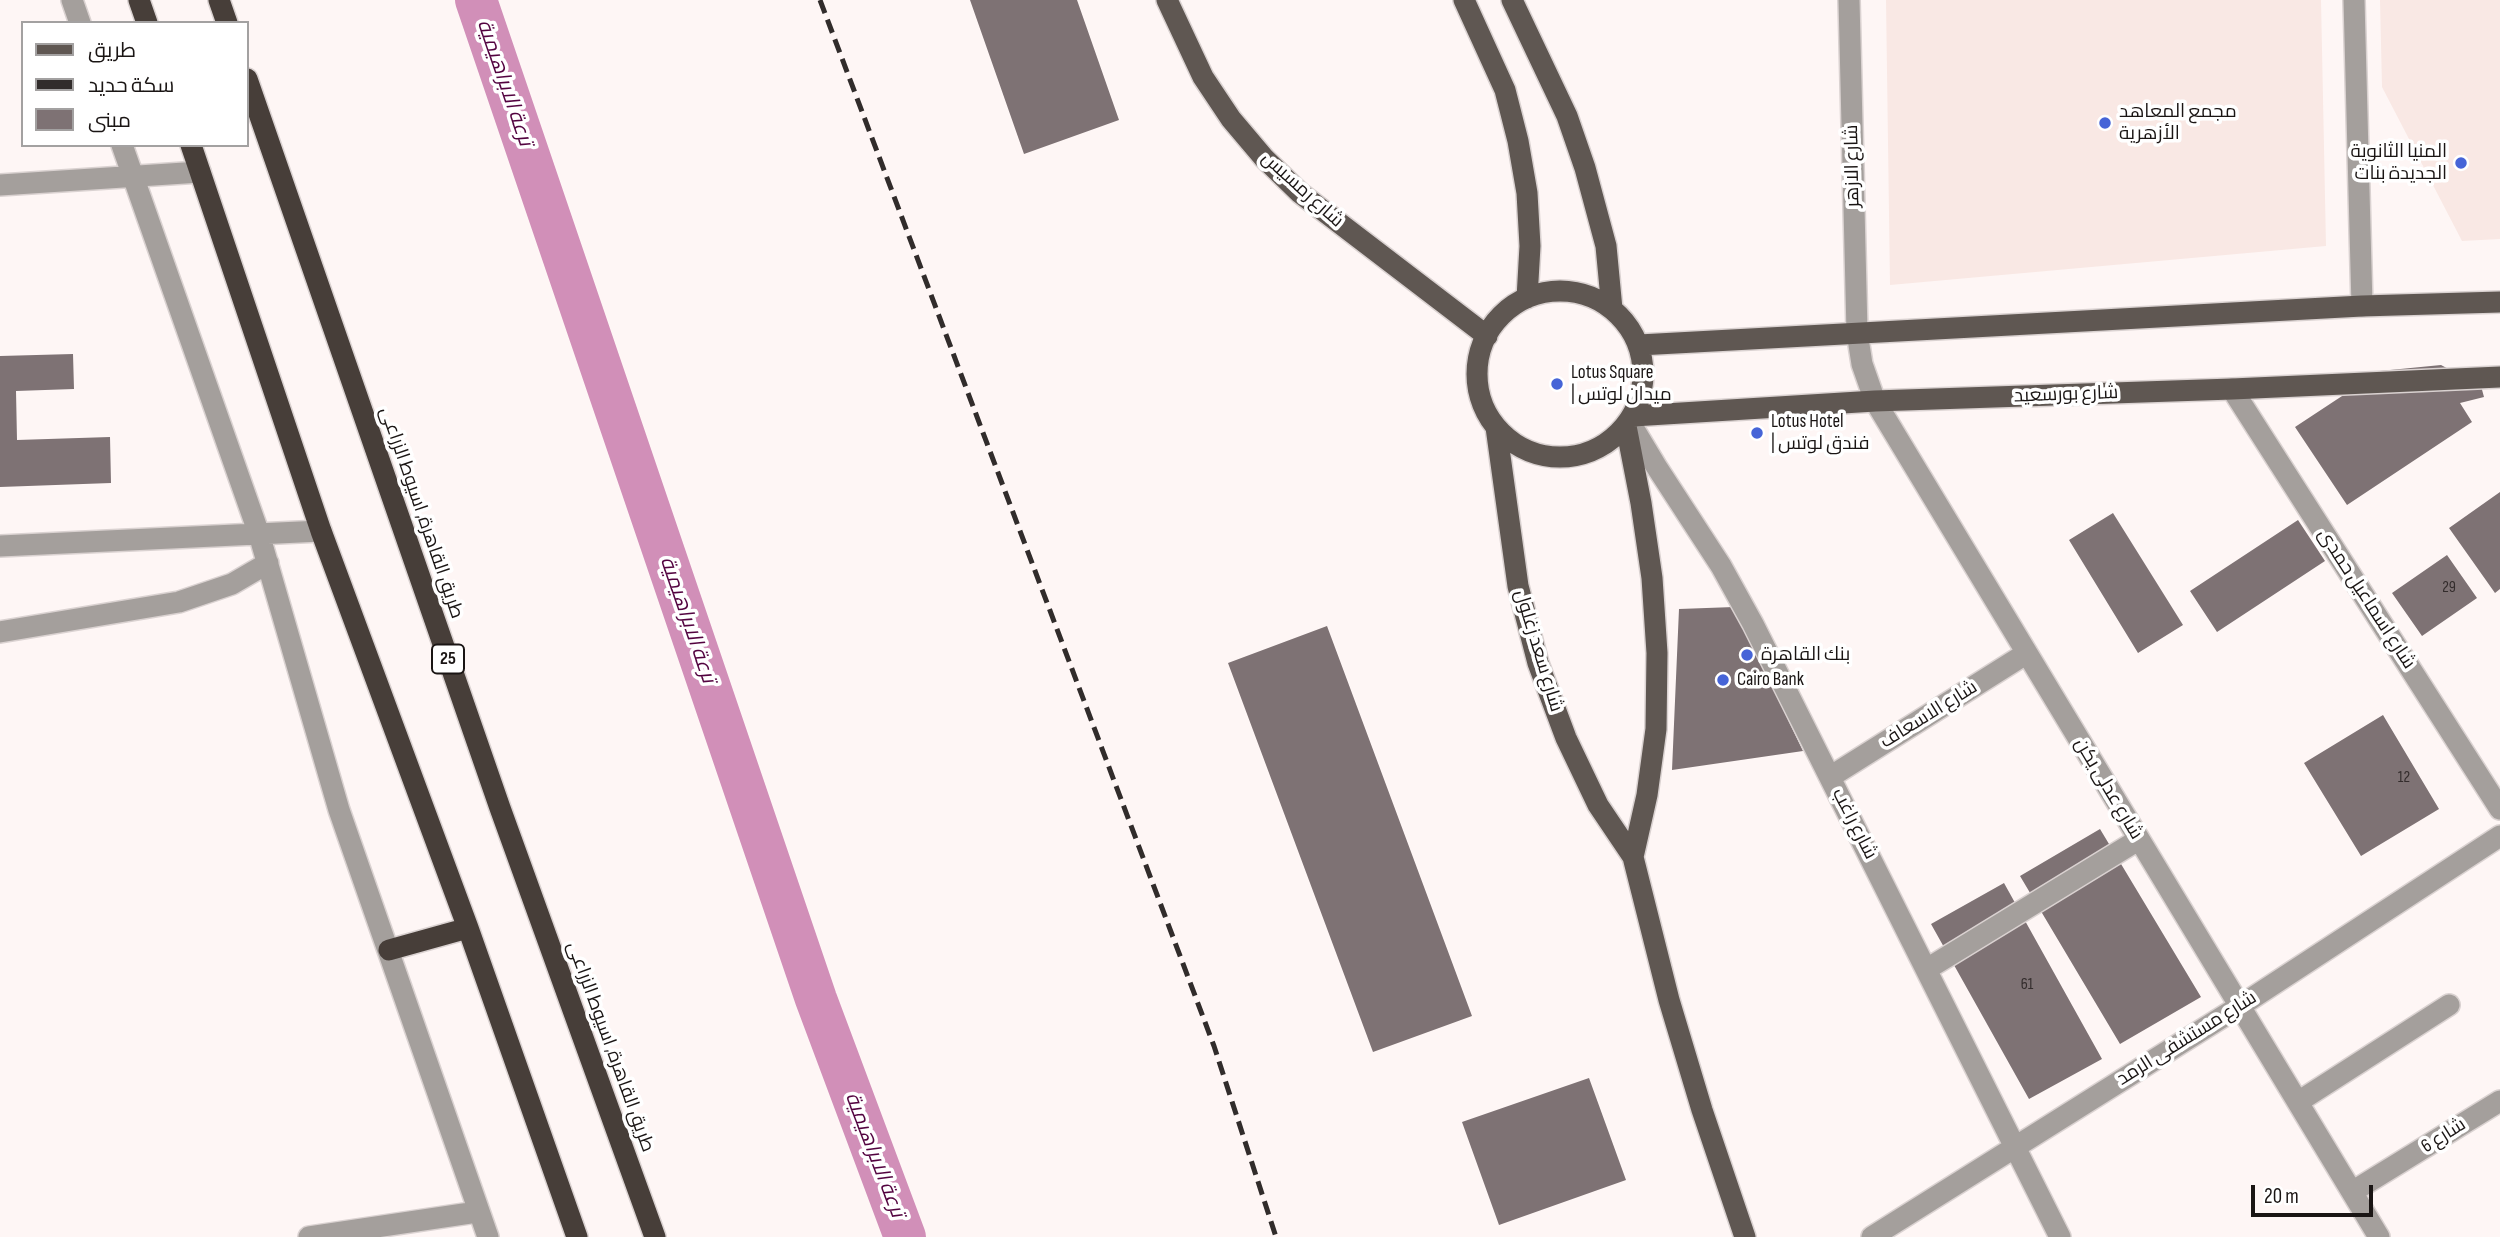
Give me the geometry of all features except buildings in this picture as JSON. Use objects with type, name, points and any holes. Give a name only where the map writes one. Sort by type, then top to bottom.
[{"type":"highway","points":[[139,0],[146,21]]},
{"type":"highway","points":[[219,0],[226,21]]},
{"type":"highway","name":"طريق القاهرة, اسيوط الزراعى","points":[[248,82],[500,808],[655,1237]]},
{"type":"highway","points":[[192,147],[321,531],[468,928],[577,1237]]},
{"type":"highway","points":[[389,950],[468,928]]},
{"type":"main road","name":"شارع رمسيس","points":[[1167,0],[1203,76],[1231,119],[1264,158],[1300,193],[1487,336]]},
{"type":"main road","points":[[1464,0],[1505,90],[1518,141],[1527,193],[1530,246],[1527,298]]},
{"type":"main road","points":[[1512,0],[1567,116],[1585,168],[1606,246],[1612,309]]},
{"type":"main road","points":[[1548,292],[1571,292],[1593,298],[1612,309],[1628,326],[1639,345],[1644,370],[1642,394],[1629,421],[1607,443],[1585,454],[1560,457],[1536,454],[1514,443],[1496,427],[1485,410],[1479,392],[1479,354],[1497,320],[1511,307],[1527,298],[1548,292]]},
{"type":"main road","points":[[1639,345],[2362,306],[2500,302]]},
{"type":"main road","name":"شارع بورسعيد","points":[[1629,421],[1875,401],[2500,377]]},
{"type":"main road","name":"شارع سعد زغلول","points":[[1629,421],[1652,578],[1657,653],[1656,729],[1647,795],[1633,857]]},
{"type":"main road","name":"شارع سعد زغلول","points":[[1496,427],[1518,586],[1538,663],[1566,738],[1598,805],[1633,857],[1669,1000],[1702,1110],[1745,1237]]},
{"type":"street","points":[[72,0],[79,21]]},
{"type":"street","name":"شارع الازهر","points":[[1849,0],[1857,332]]},
{"type":"street","points":[[2354,0],[2362,306]]},
{"type":"street","points":[[123,147],[259,534],[339,810],[477,1212],[488,1237]]},
{"type":"street","points":[[0,185],[200,172]]},
{"type":"street","name":"شارع عدلى يكن","points":[[1857,332],[1862,364],[1875,401],[2379,1237]]},
{"type":"street","name":"شارع اسماعيل حمدى","points":[[2232,389],[2500,809]]},
{"type":"street","name":"شارع راغب","points":[[1629,421],[1721,566],[1830,777],[2060,1237]]},
{"type":"street","points":[[0,546],[321,531]]},
{"type":"street","points":[[0,632],[179,602],[232,584],[268,563]]},
{"type":"street","name":"شارع الاسعاف","points":[[1830,777],[2027,653]]},
{"type":"street","name":"شارع مستشفى الرمد","points":[[1872,1237],[2240,1006],[2500,836]]},
{"type":"street","points":[[1927,970],[2138,840]]},
{"type":"street","points":[[2298,1102],[2449,1004]]},
{"type":"street","name":"شارع 6","points":[[2352,1192],[2500,1101]]},
{"type":"street","points":[[309,1237],[477,1212]]},
{"type":"shaded area","name":"مجمع المعاهد الأزهرية","points":[[1886,0],[2321,0],[2326,246],[1890,285]]},
{"type":"shaded area","name":"المنيا الثانوية الجديدة بنات","points":[[2380,0],[2500,0],[2500,239],[2462,241],[2382,87]]},
{"type":"waterway","name":"ترعة الابراهيمية","points":[[476,0],[816,999],[905,1237]]},
{"type":"railway","points":[[820,0],[1214,1046],[1276,1237]]},
{"type":"place","name":"مجمع المعاهد الأزهرية","points":[[2105,123]]},
{"type":"place","name":"المنيا الثانوية الجديدة بنات","points":[[2461,163]]},
{"type":"place","name":"Lotus Square | ميدان لوتس","points":[[1557,384]]},
{"type":"place","name":"Lotus Hotel | فندق لوتس","points":[[1757,433]]},
{"type":"place","name":"بنك القاهرة","points":[[1747,655]]},
{"type":"place","name":"Cairo Bank","points":[[1723,680]]}]
